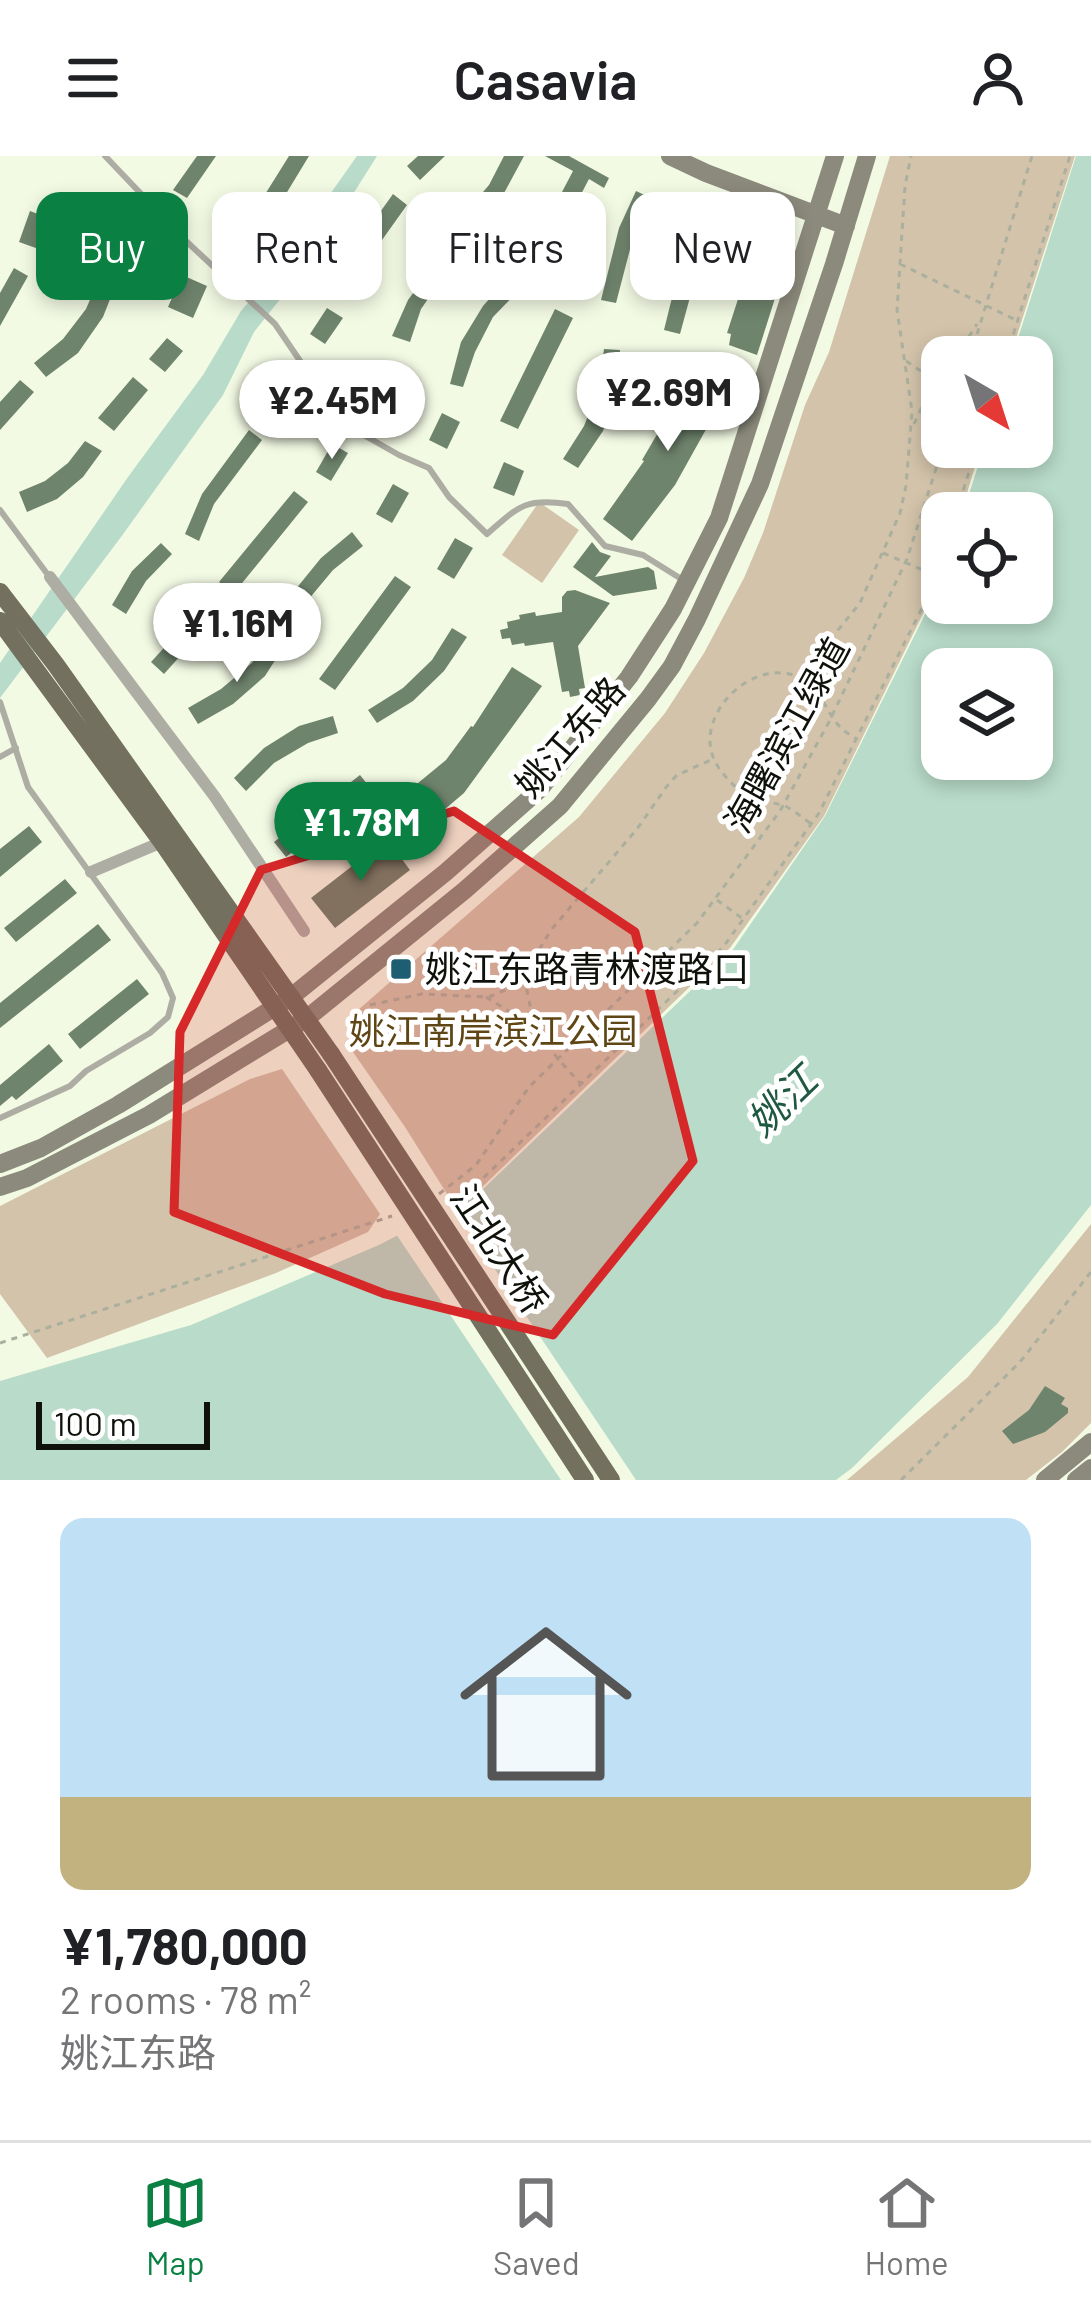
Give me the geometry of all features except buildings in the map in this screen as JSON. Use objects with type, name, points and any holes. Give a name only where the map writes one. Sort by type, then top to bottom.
[{"type":"main road","points":[[670,156],[846,226]]},
{"type":"main road","name":"姚江东路","points":[[0,1164],[41,1148],[118,1106],[283,1002],[446,872],[540,788],[629,677],[673,608],[719,518],[835,156]]},
{"type":"main road","name":"姚江东路","points":[[0,1187],[27,1178],[149,1115],[298,1023],[465,890],[560,806],[672,666],[697,619],[760,484],[867,156]]},
{"type":"main road","points":[[0,592],[12,627],[51,689],[325,1062]]},
{"type":"main road","points":[[12,627],[56,665],[283,1002]]},
{"type":"main road","name":"江北大桥","points":[[325,1062],[586,1480]]},
{"type":"main road","name":"江北大桥","points":[[325,1062],[611,1480]]},
{"type":"main road","points":[[1045,1480],[1091,1442]]},
{"type":"main road","points":[[1076,1480],[1091,1468]]},
{"type":"street","points":[[50,577],[215,796],[304,931]]},
{"type":"street","points":[[91,872],[162,842]]},
{"type":"lane","points":[[105,156],[274,323],[328,402],[362,434],[429,468],[449,497],[487,534],[513,512],[539,500],[568,504],[604,546],[643,555],[686,582]]},
{"type":"lane","points":[[0,510],[50,577]]},
{"type":"lane","points":[[0,1118],[70,1086],[86,1070],[150,1033],[168,1017],[173,998],[163,974],[28,787],[2,704]]},
{"type":"lane","points":[[0,757],[16,748]]},
{"type":"path","points":[[800,677],[860,603],[900,513],[912,429],[897,310],[911,156]]},
{"type":"path","points":[[976,336],[1031,156]]},
{"type":"path","points":[[1012,336],[1070,156]]},
{"type":"path","points":[[899,264],[1017,321]]},
{"type":"path","points":[[969,336],[983,312]]},
{"type":"path","points":[[905,359],[921,371]]},
{"type":"path","points":[[912,429],[921,409]]},
{"type":"path","name":"海曙滨江绿道","points":[[434,1197],[476,1165],[529,1088],[678,943],[784,805],[906,562],[936,468]]},
{"type":"path","points":[[883,553],[921,568]]},
{"type":"path","points":[[476,1186],[724,946],[812,824],[921,608]]},
{"type":"path","points":[[812,824],[784,805],[745,794],[713,759],[712,724],[724,700],[761,676],[800,677],[812,686],[837,725],[856,740]]},
{"type":"path","points":[[370,1005],[422,994],[485,997],[509,988],[525,974],[551,930],[676,775],[713,759]]},
{"type":"path","points":[[716,898],[744,919]]},
{"type":"path","points":[[525,974],[531,1015],[546,1044]]},
{"type":"path","points":[[485,997],[546,1044],[581,1084]]},
{"type":"path","points":[[0,1343],[401,1213]]},
{"type":"path","points":[[901,1480],[1020,1362],[1091,1272]]},
{"type":"highlighted area","points":[[454,811],[635,932],[693,1161],[553,1335],[385,1294],[174,1212],[180,1032],[261,870]]},
{"type":"green space","name":"姚江南岸滨江公园","points":[[890,156],[1075,156],[1017,336],[921,336],[921,468],[975,468],[967,492],[921,492],[921,618],[824,816],[730,948],[477,1192],[454,1205],[353,1052],[350,1017],[579,817],[665,713],[744,578],[805,405],[829,352]]},
{"type":"green space","points":[[539,502],[579,530],[542,583],[502,555]]},
{"type":"green space","points":[[282,1069],[380,1214],[368,1232],[276,1273],[47,1358],[0,1294],[0,1206],[250,1079]]},
{"type":"green space","points":[[1091,1224],[1091,1423],[1026,1480],[847,1480],[968,1377]]},
{"type":"water","points":[[357,156],[377,156],[354,192],[332,192]]},
{"type":"water","name":"姚江","points":[[1076,156],[1091,156],[1091,1205],[997,1324],[836,1480],[0,1480],[0,1381],[191,1325],[379,1245],[479,1193],[732,951],[825,816],[921,622],[1053,624],[1053,492],[970,492],[977,468],[1053,468],[1053,336],[1019,336]]},
{"type":"water","points":[[250,300],[279,300],[254,332],[223,395],[0,698],[0,663],[203,375]]},
{"type":"pier","points":[[450,1202],[636,1480],[561,1480],[394,1231]]},
{"type":"place","name":"姚江东路青林渡路口","points":[[401,969]]}]
